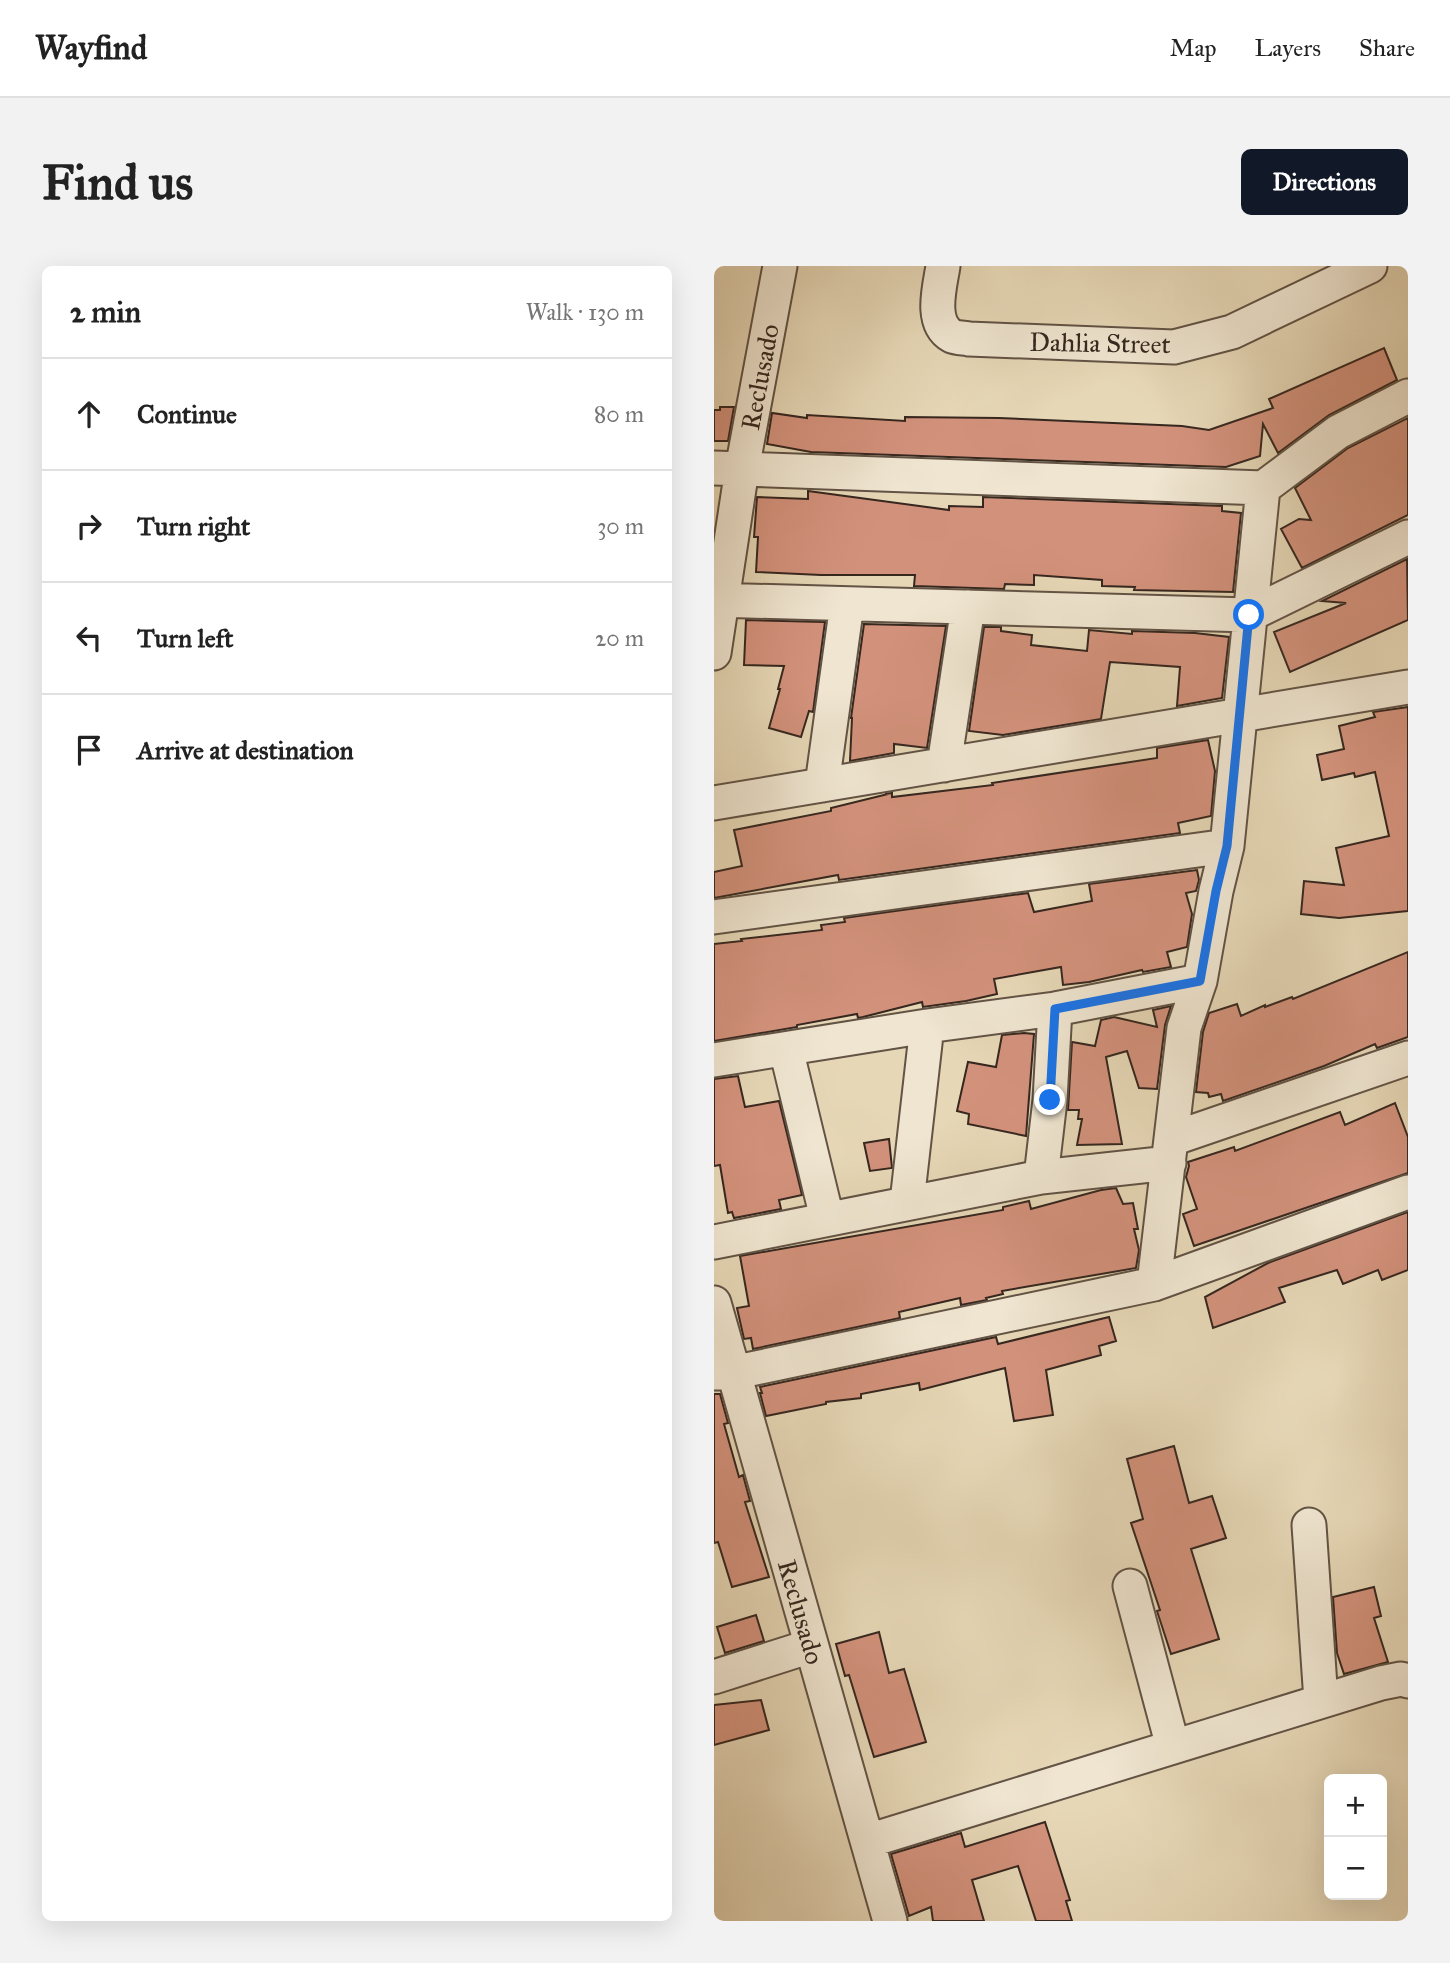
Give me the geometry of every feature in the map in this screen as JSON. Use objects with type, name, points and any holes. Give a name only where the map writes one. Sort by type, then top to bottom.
[{"type":"street","name":"Reclusado","points":[[714,653],[728,469],[780,266]]},
{"type":"street","name":"Dahlia Street","points":[[943,266],[938,313],[943,327],[952,336],[969,339],[1174,347],[1232,332],[1370,266]]},
{"type":"street","points":[[728,469],[1263,488],[1338,432],[1408,396]]},
{"type":"street","points":[[1154,1284],[1184,1028],[1200,981],[1227,846],[1263,488]]},
{"type":"street","points":[[718,600],[1249,615],[1408,537]]},
{"type":"street","points":[[822,785],[847,604]]},
{"type":"street","points":[[944,765],[968,607]]},
{"type":"street","points":[[714,803],[1408,687]]},
{"type":"street","points":[[714,917],[1227,846]]},
{"type":"street","points":[[714,1060],[927,1026],[1055,1009],[1200,981]]},
{"type":"street","points":[[1041,1177],[1050,1100],[1055,1009]]},
{"type":"street","points":[[907,1202],[927,1026]]},
{"type":"street","points":[[786,1049],[827,1218]]},
{"type":"street","points":[[714,1242],[1170,1151],[1408,1058]]},
{"type":"street","points":[[723,1373],[1154,1284],[1408,1192]]},
{"type":"street","name":"Reclusado","points":[[714,1303],[723,1373],[811,1646],[890,1921]]},
{"type":"street","points":[[1309,1525],[1321,1701]]},
{"type":"street","points":[[1130,1586],[1173,1747]]},
{"type":"street","points":[[714,1677],[811,1646]]},
{"type":"street","points":[[868,1841],[1381,1683],[1401,1679],[1408,1681]]},
{"type":"building","points":[[1384,348],[1397,380],[1329,415],[1278,453],[1263,424],[1260,456],[1226,467],[811,452],[767,444],[772,413],[807,418],[807,415],[905,421],[905,417],[999,418],[1182,426],[1209,430],[1273,408],[1269,399]]},
{"type":"building","points":[[720,407],[734,407],[728,441],[714,441],[714,410],[720,410]]},
{"type":"building","points":[[1408,418],[1408,515],[1302,568],[1281,529],[1299,519],[1311,520],[1295,488],[1348,448]]},
{"type":"building","points":[[808,491],[949,510],[949,506],[983,507],[983,497],[1222,506],[1222,511],[1241,513],[1233,592],[1134,590],[1135,587],[1102,586],[1102,580],[1034,575],[1034,585],[1005,584],[1004,589],[914,586],[915,575],[756,572],[758,537],[754,537],[757,497],[808,499]]},
{"type":"building","points":[[1407,559],[1408,620],[1290,672],[1274,632],[1346,603],[1322,601]]},
{"type":"building","points":[[746,620],[825,622],[813,712],[809,711],[801,737],[769,728],[784,666],[744,665]]},
{"type":"building","points":[[864,624],[946,626],[927,748],[894,744],[894,753],[850,761],[851,718]]},
{"type":"building","points":[[984,627],[1001,627],[1001,631],[1032,635],[1031,645],[1087,651],[1089,630],[1132,634],[1132,631],[1195,633],[1229,637],[1222,698],[1177,706],[1180,667],[1110,662],[1101,719],[1003,735],[969,731]]},
{"type":"building","points":[[1408,707],[1408,911],[1339,918],[1301,914],[1304,881],[1344,885],[1336,848],[1389,836],[1375,772],[1355,777],[1354,773],[1322,780],[1317,755],[1344,749],[1339,726],[1375,717],[1373,712]]},
{"type":"building","points":[[1208,740],[1215,771],[1211,816],[1178,823],[1180,833],[839,880],[838,875],[714,898],[714,872],[742,866],[734,830],[831,811],[831,808],[888,794],[885,794],[892,793],[892,797],[993,785],[992,783],[1157,758],[1157,748]]},
{"type":"building","points":[[1197,870],[1199,880],[1196,891],[1186,893],[1192,914],[1187,947],[1167,952],[1171,967],[1063,985],[1061,967],[994,979],[997,994],[966,1001],[923,1007],[922,1002],[858,1018],[857,1014],[714,1041],[714,944],[822,930],[821,925],[845,922],[844,918],[1028,893],[1034,912],[1092,901],[1089,884]]},
{"type":"building","points":[[1408,952],[1408,1037],[1377,1048],[1375,1044],[1324,1066],[1223,1101],[1221,1094],[1209,1097],[1208,1093],[1196,1092],[1203,1032],[1209,1013],[1237,1004],[1241,1016],[1265,1005],[1292,997],[1293,999]]},
{"type":"building","points":[[1171,1006],[1165,1025],[1157,1089],[1139,1088],[1127,1051],[1106,1057],[1122,1144],[1077,1145],[1082,1119],[1078,1119],[1079,1110],[1068,1110],[1072,1042],[1095,1046],[1101,1020],[1114,1017],[1157,1027],[1153,1010]]},
{"type":"building","points":[[1034,1034],[1026,1136],[968,1124],[969,1114],[957,1111],[968,1062],[996,1067],[1002,1035]]},
{"type":"building","points":[[738,1076],[745,1107],[779,1101],[802,1195],[779,1200],[781,1209],[734,1218],[732,1212],[728,1213],[720,1165],[714,1166],[714,1079]]},
{"type":"building","points":[[1395,1103],[1408,1137],[1408,1173],[1194,1246],[1183,1214],[1197,1209],[1186,1177],[1188,1162],[1234,1147],[1235,1151],[1340,1112],[1345,1125]]},
{"type":"building","points":[[889,1139],[892,1168],[870,1171],[864,1143]]},
{"type":"building","points":[[1116,1188],[1123,1204],[1133,1203],[1138,1229],[1134,1229],[1139,1250],[1136,1268],[1002,1291],[1003,1294],[986,1298],[987,1300],[961,1305],[960,1298],[899,1312],[900,1318],[753,1349],[751,1338],[744,1339],[737,1308],[749,1306],[740,1256],[1003,1210],[1003,1207],[1029,1201],[1031,1209]]},
{"type":"building","points":[[1408,1212],[1408,1270],[1382,1280],[1378,1270],[1343,1284],[1337,1270],[1279,1288],[1285,1302],[1213,1328],[1205,1297],[1268,1263]]},
{"type":"building","points":[[1109,1317],[1116,1341],[1099,1346],[1101,1355],[1046,1370],[1053,1415],[1014,1421],[1005,1368],[920,1390],[919,1383],[861,1394],[861,1398],[826,1402],[766,1416],[760,1393],[760,1387],[996,1337],[998,1344]]},
{"type":"building","points":[[714,1394],[720,1394],[728,1423],[724,1424],[739,1477],[743,1475],[750,1501],[745,1502],[769,1577],[732,1587],[718,1542],[714,1543]]},
{"type":"building","points":[[1174,1446],[1189,1503],[1212,1496],[1226,1538],[1191,1549],[1219,1639],[1171,1654],[1157,1611],[1160,1610],[1131,1523],[1143,1519],[1127,1459]]},
{"type":"building","points":[[1374,1587],[1381,1616],[1374,1618],[1388,1662],[1344,1674],[1337,1653],[1333,1597]]},
{"type":"building","points":[[756,1615],[764,1641],[725,1653],[717,1627]]},
{"type":"building","points":[[879,1632],[889,1673],[904,1669],[926,1742],[874,1757],[849,1675],[845,1676],[836,1644]]},
{"type":"building","points":[[761,1700],[769,1730],[714,1745],[714,1705]]},
{"type":"building","points":[[1045,1822],[1070,1900],[1066,1901],[1072,1921],[1036,1921],[1018,1866],[972,1880],[984,1921],[933,1921],[931,1907],[909,1916],[891,1854],[961,1833],[965,1847]]},
{"type":"route","points":[[1050,1100],[1055,1009],[1200,981],[1227,846],[1249,615]]}]
